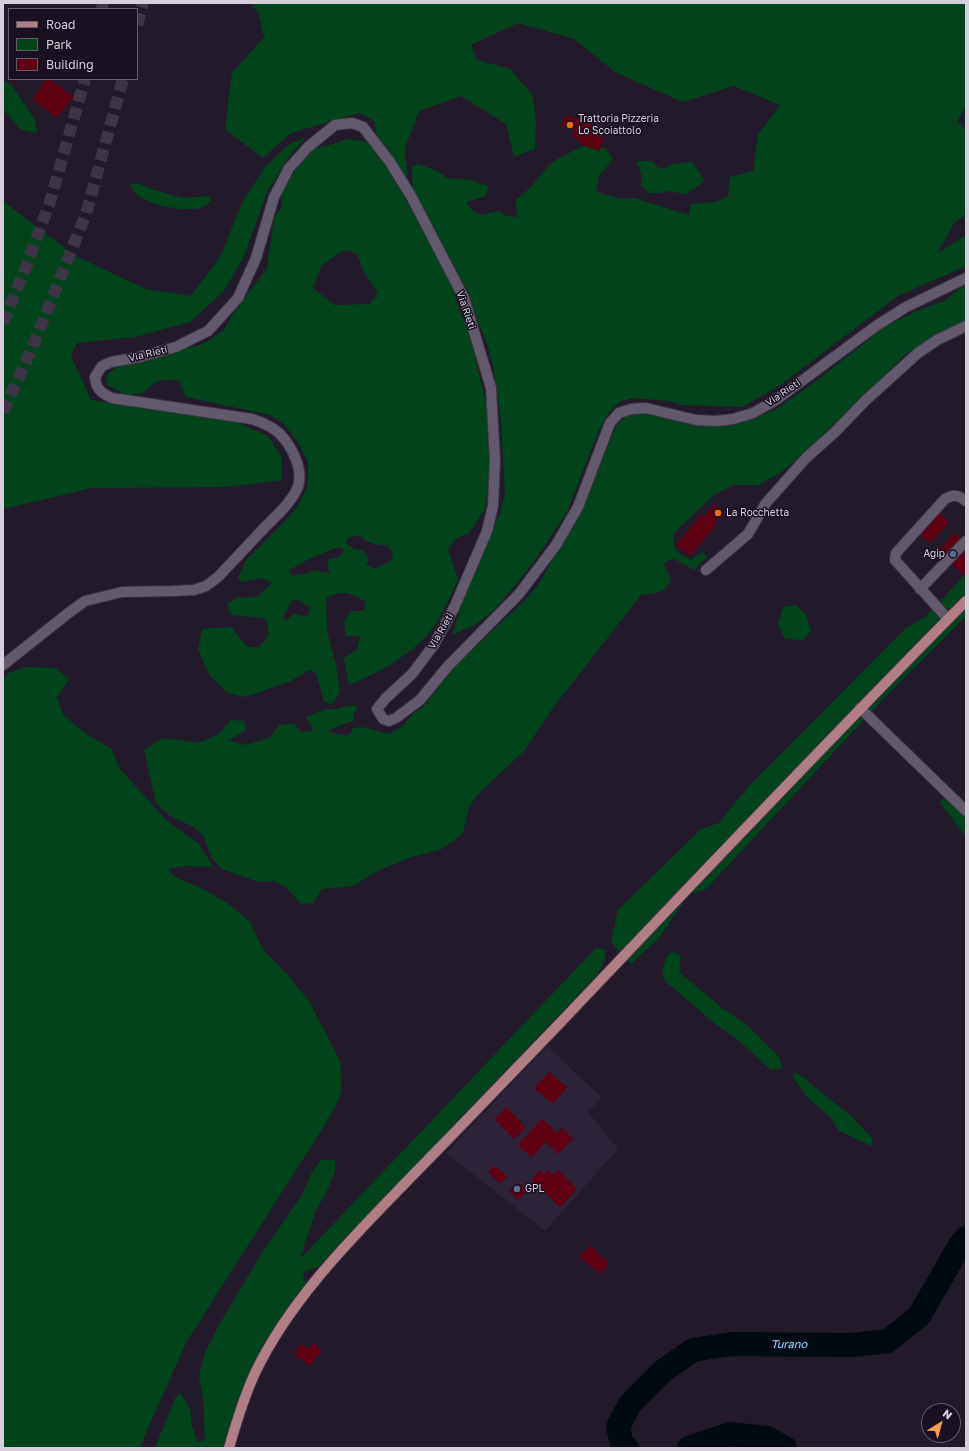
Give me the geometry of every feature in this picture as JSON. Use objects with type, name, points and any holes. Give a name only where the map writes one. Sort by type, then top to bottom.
[{"type":"main road","points":[[229,1448],[235,1427],[256,1373],[280,1329],[345,1246],[520,1065],[860,708],[966,601]]},
{"type":"street","name":"Via Rieti","points":[[3,665],[85,601],[122,592],[194,590],[206,586],[218,577],[284,507],[297,490],[299,471],[294,456],[287,442],[278,433],[264,424],[252,419],[112,398],[102,394],[96,385],[95,377],[102,366],[111,362],[140,357],[176,347],[208,331],[238,298],[256,258],[274,197],[290,168],[308,147],[335,126],[352,123],[363,127],[390,162],[411,196],[464,298],[491,388],[495,461],[493,506],[487,531],[454,608],[433,646],[412,674],[385,699],[377,709],[383,719],[389,721],[396,718],[420,700],[448,666],[518,594],[551,551],[578,507],[610,423],[619,413],[631,409],[646,408],[696,420],[716,421],[733,419],[753,413],[776,400],[876,326],[906,307],[966,278]]},
{"type":"street","points":[[706,570],[748,534],[766,503],[806,458],[835,432],[866,400],[918,353],[938,340],[966,326]]},
{"type":"street","points":[[948,618],[895,560],[896,553],[945,499],[952,495],[959,496],[966,501]]},
{"type":"street","points":[[920,589],[966,541]]},
{"type":"street","points":[[860,708],[966,810]]},
{"type":"shaded area","points":[[547,1046],[602,1098],[588,1112],[618,1149],[545,1231],[446,1153]]},
{"type":"green space","points":[[250,3],[966,3],[966,109],[964,109],[957,121],[966,130],[966,214],[954,223],[937,254],[966,235],[966,266],[898,296],[783,383],[743,407],[682,405],[669,401],[633,398],[621,401],[609,412],[598,432],[567,512],[532,565],[494,610],[476,624],[452,635],[464,597],[479,565],[486,538],[500,514],[505,493],[501,422],[493,364],[486,341],[468,291],[413,196],[412,167],[418,164],[437,171],[447,178],[470,180],[488,186],[486,196],[466,202],[473,211],[480,215],[499,211],[505,216],[517,217],[516,200],[531,187],[549,165],[561,157],[584,146],[605,148],[613,159],[599,176],[596,192],[622,199],[634,198],[689,215],[691,204],[715,202],[728,197],[730,177],[753,171],[758,135],[780,105],[734,86],[682,102],[615,72],[574,39],[518,23],[471,45],[477,60],[510,69],[533,96],[536,121],[535,149],[514,157],[506,124],[461,96],[419,111],[405,148],[408,185],[389,152],[379,143],[374,121],[360,113],[291,133],[263,158],[225,129],[232,73],[264,37],[258,12]]},
{"type":"green space","points":[[3,80],[12,86],[35,120],[37,133],[20,129],[3,109]]},
{"type":"green space","points":[[305,138],[290,155],[267,192],[244,256],[224,291],[190,322],[135,337],[77,343],[71,356],[91,400],[229,419],[268,436],[281,456],[282,480],[227,487],[92,488],[3,509],[3,201],[75,256],[146,289],[191,296],[220,257],[244,199],[266,166],[288,145]]},
{"type":"green space","points":[[347,139],[371,143],[391,174],[452,282],[457,305],[470,335],[485,399],[489,438],[489,477],[485,509],[469,533],[455,539],[448,549],[458,580],[437,622],[420,642],[391,664],[370,676],[349,685],[344,658],[357,649],[360,636],[346,636],[344,622],[351,611],[364,611],[365,602],[347,593],[337,593],[326,598],[327,630],[336,665],[340,692],[332,704],[324,702],[316,673],[309,670],[291,681],[245,697],[228,693],[210,676],[198,650],[202,629],[231,627],[247,647],[259,647],[269,635],[266,618],[231,615],[227,604],[238,597],[245,598],[258,596],[272,583],[263,578],[241,582],[238,579],[246,560],[298,506],[306,490],[308,463],[299,444],[285,425],[270,415],[186,397],[179,381],[159,381],[143,393],[126,395],[108,385],[106,376],[120,364],[203,344],[224,330],[234,313],[267,268],[274,218],[282,207],[281,195],[287,181],[313,148],[330,145]],"holes":[[[347,250],[357,254],[363,270],[378,293],[370,304],[334,305],[313,288],[321,266],[339,253]],[[359,535],[372,543],[387,545],[392,552],[393,559],[375,569],[366,565],[369,558],[363,551],[354,549],[346,543],[348,538]],[[339,547],[344,550],[339,557],[330,559],[327,564],[330,573],[320,572],[319,570],[301,575],[291,575],[289,570],[315,556]],[[299,600],[310,608],[309,615],[303,616],[293,614],[286,621],[283,618],[291,601]]]},
{"type":"green space","points":[[636,161],[652,161],[657,167],[665,169],[672,164],[692,162],[704,182],[685,194],[668,191],[649,193],[641,186],[641,173]]},
{"type":"green space","points":[[137,183],[154,190],[183,198],[210,196],[211,201],[201,208],[172,208],[150,202],[141,197],[134,191],[130,184]]},
{"type":"green space","points":[[966,285],[966,322],[908,352],[805,452],[780,473],[758,485],[733,485],[715,494],[675,532],[673,537],[676,551],[691,560],[703,552],[707,557],[694,570],[673,558],[664,564],[671,579],[666,588],[659,592],[641,595],[552,709],[524,751],[478,794],[469,807],[463,833],[442,849],[412,857],[379,870],[353,886],[322,889],[313,903],[301,904],[285,886],[274,881],[258,882],[222,869],[211,857],[203,835],[192,826],[170,816],[156,803],[144,750],[163,738],[199,743],[219,734],[230,720],[244,721],[246,730],[229,740],[244,745],[270,738],[279,725],[294,724],[301,732],[311,731],[313,727],[306,717],[326,709],[335,709],[354,705],[357,708],[353,715],[353,721],[333,728],[328,732],[349,735],[353,728],[362,727],[390,734],[403,726],[415,712],[424,706],[453,668],[523,602],[538,585],[568,533],[591,487],[616,427],[626,416],[640,413],[652,413],[688,423],[709,425],[734,425],[753,419],[778,408],[816,381],[886,326],[919,310],[946,300],[962,286]]},
{"type":"green space","points":[[966,574],[966,616],[888,694],[706,889],[689,894],[659,938],[631,964],[611,942],[618,910],[701,829],[719,823],[749,786],[906,628],[924,618]]},
{"type":"green space","points":[[796,605],[806,615],[811,631],[803,640],[785,639],[778,624],[783,607]]},
{"type":"green space","points":[[25,667],[56,668],[69,680],[57,697],[63,715],[85,733],[112,749],[119,768],[167,821],[199,844],[213,867],[184,866],[168,869],[175,877],[203,889],[227,903],[250,922],[264,951],[285,972],[309,1001],[340,1061],[342,1091],[331,1115],[187,1341],[140,1448],[3,1448],[3,678],[8,673]]},
{"type":"green space","points":[[947,791],[959,795],[966,803],[966,837],[940,803]]},
{"type":"green space","points":[[596,948],[605,949],[606,958],[597,975],[318,1267],[305,1271],[303,1278],[306,1285],[244,1388],[223,1448],[155,1448],[175,1398],[180,1393],[190,1409],[192,1426],[197,1442],[205,1440],[203,1398],[199,1377],[204,1355],[219,1325],[262,1253],[302,1195],[311,1174],[321,1160],[335,1160],[335,1172],[326,1193],[316,1210],[300,1259]]},
{"type":"green space","points":[[673,951],[681,957],[679,972],[722,1008],[747,1025],[780,1058],[782,1069],[771,1070],[737,1039],[718,1026],[665,981],[662,970],[667,956]]},
{"type":"green space","points":[[796,1072],[851,1116],[873,1139],[871,1146],[839,1131],[830,1117],[806,1096],[792,1076]]},
{"type":"building","points":[[46,80],[51,80],[73,97],[57,118],[32,99]]},
{"type":"building","points":[[566,115],[603,128],[600,138],[604,139],[599,151],[580,144],[581,141],[572,137],[575,131],[561,126]]},
{"type":"building","points":[[714,504],[723,511],[714,524],[716,525],[690,556],[676,545],[702,514],[705,516]]},
{"type":"building","points":[[939,512],[949,522],[930,543],[919,533]]},
{"type":"building","points":[[954,533],[966,544],[966,574],[964,576],[938,551]]},
{"type":"building","points":[[549,1072],[567,1087],[553,1104],[534,1088]]},
{"type":"building","points":[[506,1107],[526,1127],[514,1139],[494,1119]]},
{"type":"building","points":[[542,1119],[557,1133],[562,1127],[573,1139],[558,1154],[546,1142],[531,1157],[518,1145]]},
{"type":"building","points":[[494,1166],[507,1176],[501,1183],[488,1173]]},
{"type":"building","points":[[540,1170],[544,1174],[547,1170],[553,1175],[558,1170],[577,1189],[560,1207],[531,1180]]},
{"type":"building","points":[[518,1182],[527,1191],[518,1200],[509,1191]]},
{"type":"building","points":[[590,1245],[596,1250],[595,1252],[609,1263],[601,1274],[580,1258]]},
{"type":"building","points":[[313,1343],[322,1350],[310,1366],[294,1354],[301,1344],[308,1349]]},
{"type":"waterway","name":"Turano","points":[[627,1448],[622,1444],[618,1427],[630,1404],[663,1371],[693,1350],[731,1344],[852,1345],[888,1341],[919,1316],[960,1245],[966,1238]]},
{"type":"waterway","name":"Turano","points":[[689,1448],[729,1434],[767,1438],[785,1448]]},
{"type":"tunnel","points":[[102,8],[103,3]]},
{"type":"tunnel","points":[[138,21],[143,3]]},
{"type":"tunnel","points":[[3,323],[50,202],[85,80]]},
{"type":"tunnel","points":[[3,412],[32,348],[86,214],[123,80]]},
{"type":"place","name":"Trattoria Pizzeria Lo Scoiattolo","points":[[570,125]]},
{"type":"place","name":"La Rocchetta","points":[[718,513]]},
{"type":"place","name":"Agip","points":[[953,554]]},
{"type":"place","name":"GPL","points":[[517,1189]]}]
